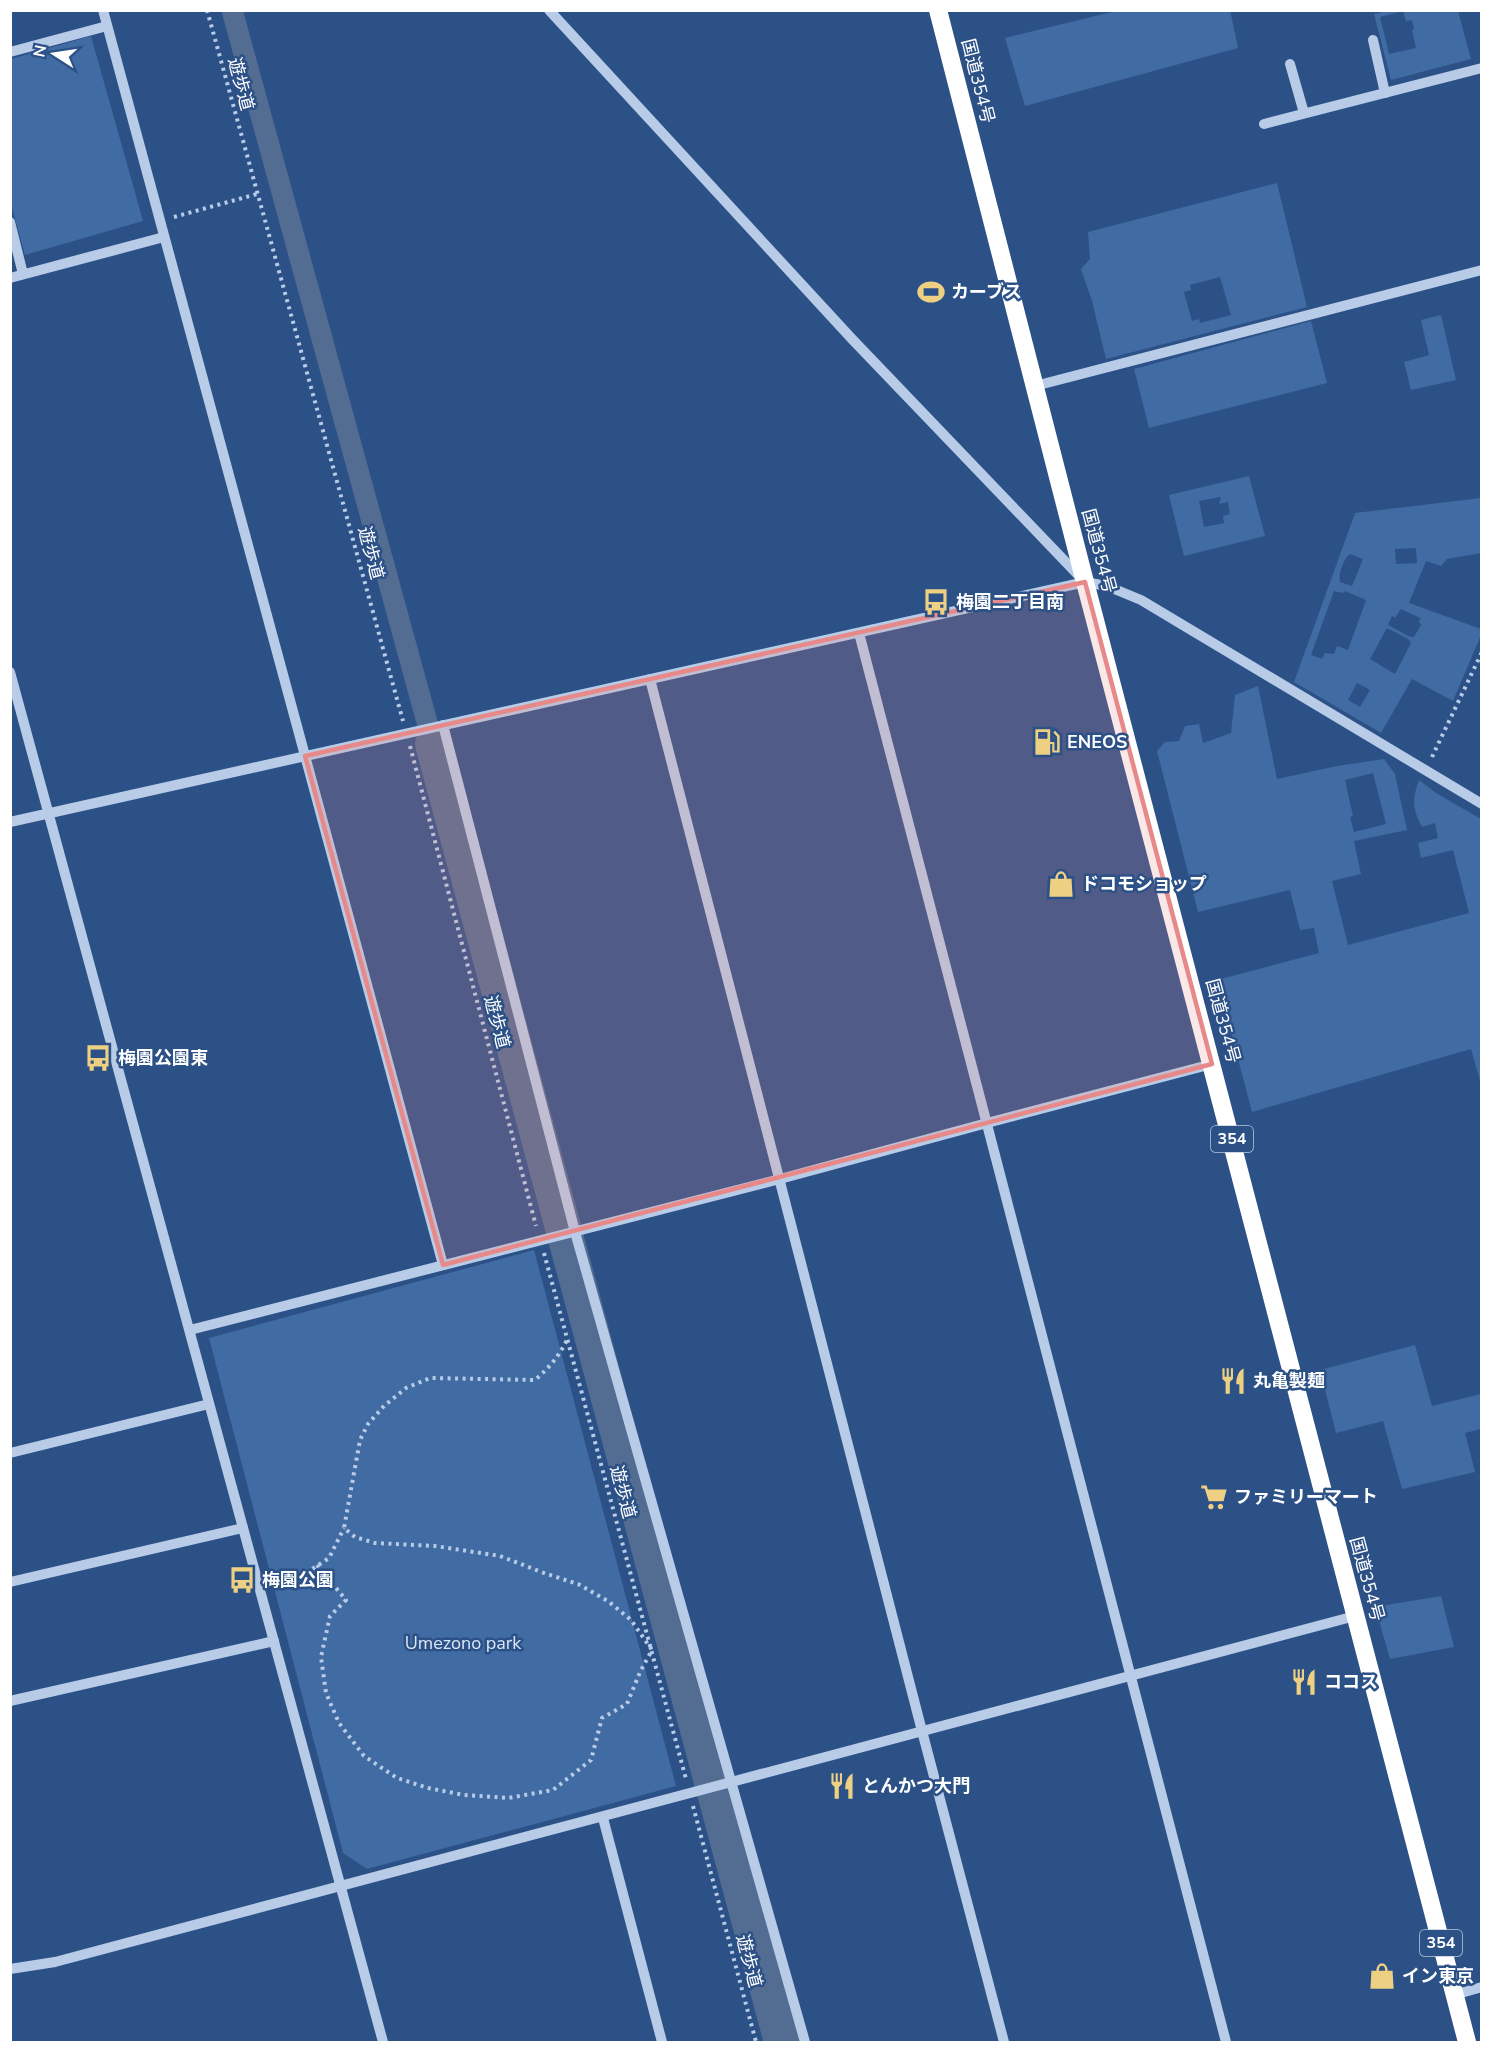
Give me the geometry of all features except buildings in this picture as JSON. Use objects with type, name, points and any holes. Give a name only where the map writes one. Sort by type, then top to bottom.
[{"type":"highway","name":"国道354号","points":[[938,10],[1467,2043]]},
{"type":"street","points":[[103,10],[443,1265]]},
{"type":"street","points":[[549,10],[852,339],[1085,582]]},
{"type":"street","points":[[10,52],[107,26]]},
{"type":"street","points":[[1373,40],[1385,93]]},
{"type":"street","points":[[1290,64],[1304,113]]},
{"type":"street","points":[[1264,124],[1482,68]]},
{"type":"street","points":[[10,222],[23,274]]},
{"type":"street","points":[[10,278],[164,237]]},
{"type":"street","points":[[1035,386],[1482,270]]},
{"type":"street","points":[[10,822],[1085,582],[1107,585],[1141,600],[1482,804]]},
{"type":"street","points":[[859,633],[1226,2043]]},
{"type":"street","points":[[10,672],[382,2043]]},
{"type":"street","points":[[650,679],[1004,2043]]},
{"type":"street","points":[[440,726],[574,1232],[805,2043]]},
{"type":"street","points":[[190,1330],[780,1179],[1212,1064]]},
{"type":"street","points":[[10,1453],[209,1404]]},
{"type":"street","points":[[10,1582],[243,1528]]},
{"type":"street","points":[[10,1969],[55,1962],[1355,1616]]},
{"type":"street","points":[[10,1701],[274,1641]]},
{"type":"street","points":[[603,1818],[662,2043]]},
{"type":"street","points":[[1454,1995],[1482,1987]]},
{"type":"path","name":"遊歩道","points":[[207,10],[406,733],[756,2043]]},
{"type":"path","points":[[159,221],[257,194]]},
{"type":"path","points":[[1426,771],[1482,652]]},
{"type":"path","points":[[260,1591],[300,1577],[329,1557],[344,1528],[360,1440],[368,1424],[384,1406],[406,1388],[430,1378],[535,1380],[559,1356],[567,1340]]},
{"type":"path","points":[[317,1565],[346,1600],[330,1616],[321,1657],[326,1693],[339,1723],[364,1756],[397,1778],[428,1788],[464,1795],[508,1798],[553,1790],[591,1760],[602,1718],[627,1704],[652,1650],[631,1620],[608,1600],[578,1584],[544,1574],[500,1556],[435,1546],[375,1543],[356,1537],[344,1528]]},
{"type":"highlighted area","points":[[1085,582],[1212,1064],[443,1265],[305,756]]},
{"type":"green space","points":[[1230,10],[1238,48],[1025,106],[1005,38],[1116,11]]},
{"type":"green space","points":[[1386,11],[1403,11],[1458,11],[1471,59],[1391,80],[1374,14]],"holes":[[[1403,11],[1406,21],[1412,20],[1416,48],[1389,54],[1380,17]]]},
{"type":"green space","points":[[91,36],[143,221],[25,255],[11,204],[11,59]]},
{"type":"green space","points":[[1277,183],[1307,307],[1106,359],[1092,301],[1081,269],[1090,259],[1088,232]],"holes":[[[1220,277],[1231,315],[1200,323],[1199,319],[1192,321],[1184,292],[1191,290],[1190,285]]]},
{"type":"green space","points":[[1441,315],[1456,380],[1411,390],[1404,362],[1429,355],[1421,320]]},
{"type":"green space","points":[[1311,321],[1327,383],[1149,428],[1134,369]]},
{"type":"green space","points":[[1249,476],[1265,536],[1184,556],[1169,495]],"holes":[[[1221,497],[1219,504],[1228,502],[1230,514],[1223,516],[1224,523],[1204,527],[1199,501]]]},
{"type":"green space","points":[[1481,498],[1481,553],[1447,559],[1441,566],[1426,561],[1409,603],[1481,629],[1481,635],[1453,701],[1412,679],[1381,733],[1294,682],[1355,513]],"holes":[[[1416,548],[1417,563],[1396,564],[1395,549]],[[1350,554],[1363,559],[1352,586],[1340,582],[1341,571]],[[1334,591],[1343,593],[1345,591],[1366,600],[1348,650],[1337,646],[1334,654],[1325,653],[1322,659],[1311,655]],[[1401,609],[1420,618],[1421,625],[1414,637],[1388,625],[1392,616],[1395,618]],[[1387,628],[1408,639],[1411,643],[1395,674],[1370,659]],[[1357,683],[1370,690],[1360,707],[1348,700]]]},
{"type":"green space","points":[[1258,686],[1277,779],[1384,759],[1395,774],[1407,830],[1354,841],[1361,874],[1332,881],[1348,945],[1469,913],[1453,850],[1421,858],[1418,843],[1438,838],[1435,823],[1422,827],[1416,814],[1414,799],[1419,780],[1436,793],[1481,819],[1481,1084],[1471,1049],[1252,1112],[1217,980],[1319,953],[1314,928],[1300,930],[1290,890],[1198,912],[1157,751],[1165,742],[1179,741],[1185,726],[1199,724],[1203,743],[1231,733],[1235,695]],"holes":[[[1373,773],[1386,824],[1354,832],[1345,780]]]},
{"type":"green space","name":"Umezono park","points":[[534,1250],[676,1786],[367,1869],[343,1853],[209,1338]]},
{"type":"green space","points":[[1415,1345],[1432,1406],[1481,1394],[1481,1429],[1465,1433],[1475,1472],[1402,1489],[1383,1421],[1336,1433],[1320,1370]]},
{"type":"green space","points":[[1441,1596],[1454,1647],[1390,1659],[1375,1607]]},
{"type":"waterway","points":[[232,10],[433,744]]},
{"type":"waterway","points":[[433,744],[782,2042]]},
{"type":"place","name":"カーブス","points":[[931,292]]},
{"type":"place","name":"梅園二丁目南","points":[[936,602]]},
{"type":"place","name":"ENEOS","points":[[1047,742]]},
{"type":"place","name":"ドコモショップ","points":[[1061,884]]},
{"type":"place","name":"梅園公園東","points":[[98,1058]]},
{"type":"place","name":"丸亀製麺","points":[[1233,1381]]},
{"type":"place","name":"ファミリーマート","points":[[1214,1497]]},
{"type":"place","name":"梅園公園","points":[[242,1580]]},
{"type":"place","name":"ココス","points":[[1304,1682]]},
{"type":"place","name":"とんかつ大門","points":[[842,1786]]},
{"type":"place","name":"イン東京","points":[[1382,1976]]}]
